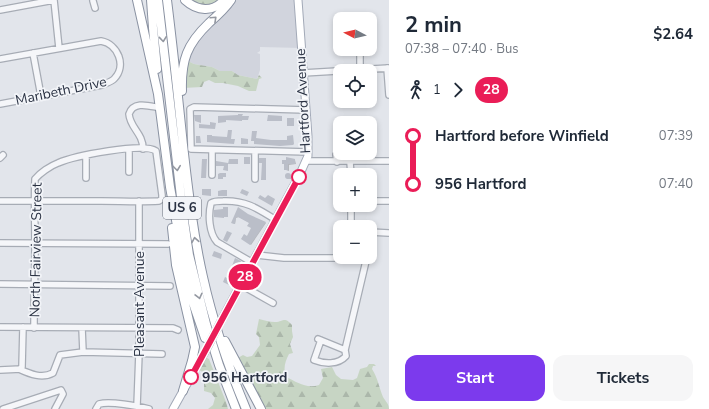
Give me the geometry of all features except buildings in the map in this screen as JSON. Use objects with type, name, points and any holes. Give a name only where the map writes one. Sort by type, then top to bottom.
[{"type":"highway","points":[[137,0],[154,77],[164,133]]},
{"type":"highway","points":[[151,0],[170,187],[175,255],[194,347],[192,361],[183,391]]},
{"type":"highway","name":"US 6","points":[[158,0],[188,248],[204,317],[236,409]]},
{"type":"highway","name":"US 6","points":[[167,0],[188,147],[195,236],[210,305],[227,359],[246,409]]},
{"type":"highway","points":[[185,0],[194,7],[204,10],[215,7],[224,0]]},
{"type":"highway","points":[[188,147],[182,77],[185,56],[196,37],[231,0]]},
{"type":"highway","points":[[170,187],[178,237],[191,297],[205,338],[224,378]]},
{"type":"highway","points":[[210,305],[231,354],[262,409]]},
{"type":"main road","name":"Hartford Avenue","points":[[173,409],[253,263],[306,161],[308,152],[306,110],[298,0]]},
{"type":"street","points":[[0,10],[54,0],[59,48]]},
{"type":"street","points":[[94,1],[95,8]]},
{"type":"street","name":"Maribeth Drive","points":[[0,59],[95,42],[106,42],[115,49],[120,57],[121,63],[118,73],[113,80],[102,85],[0,104]]},
{"type":"street","points":[[33,53],[41,96]]},
{"type":"street","points":[[377,69],[388,68],[389,95]]},
{"type":"street","points":[[303,73],[333,71]]},
{"type":"street","points":[[143,148],[143,140],[131,123],[129,114],[132,108],[136,106],[144,105],[156,107]]},
{"type":"street","points":[[306,110],[192,108],[190,109],[189,115],[188,147],[212,150],[308,152]]},
{"type":"street","name":"North Fairview Street","points":[[34,328],[35,179],[58,163],[86,156],[129,149],[143,148],[155,150],[162,199],[139,201]]},
{"type":"street","points":[[129,149],[129,172]]},
{"type":"street","points":[[212,150],[212,175]]},
{"type":"street","points":[[255,151],[255,179]]},
{"type":"street","points":[[86,156],[86,178]]},
{"type":"street","points":[[306,161],[389,162]]},
{"type":"street","points":[[350,162],[350,168]]},
{"type":"street","points":[[0,201],[139,201]]},
{"type":"street","name":"Pleasant Avenue","points":[[137,406],[139,353],[139,201]]},
{"type":"street","points":[[253,263],[217,242],[214,238],[210,226],[210,205],[212,202],[220,201],[242,202],[262,210],[276,220]]},
{"type":"street","points":[[377,201],[389,201]]},
{"type":"street","points":[[377,232],[389,233]]},
{"type":"street","points":[[0,243],[168,244]]},
{"type":"street","points":[[257,255],[284,258],[365,258],[366,261],[345,350],[346,356],[339,361],[325,363],[314,360],[320,340],[345,350]]},
{"type":"street","points":[[0,284],[170,286]]},
{"type":"street","points":[[241,285],[273,303]]},
{"type":"street","points":[[0,327],[173,328],[178,330]]},
{"type":"street","name":"North Fairview Street","points":[[20,369],[22,367],[23,327]]},
{"type":"street","points":[[82,328],[84,352]]},
{"type":"street","points":[[0,370],[20,369],[36,375],[50,374],[53,373],[60,355],[84,352],[162,354]]},
{"type":"street","points":[[3,409],[61,390],[63,394],[55,409]]},
{"type":"street","points":[[96,409],[101,403],[137,406],[149,409]]},
{"type":"shaded area","points":[[232,0],[298,0],[301,48],[260,47],[260,51],[257,53],[260,54],[260,70],[257,79],[238,75],[232,71],[220,71],[212,67],[194,64],[186,60],[192,46]]},
{"type":"green space","points":[[186,0],[225,0],[211,8]]},
{"type":"green space","points":[[186,60],[194,64],[212,67],[220,71],[232,71],[238,75],[257,79],[259,75],[262,78],[259,79],[256,91],[249,91],[238,86],[215,83],[209,80],[204,82],[202,87],[183,88]]},
{"type":"green space","points":[[259,319],[275,322],[285,320],[292,325],[293,337],[290,344],[293,353],[289,354],[286,362],[286,377],[302,384],[314,386],[319,385],[323,378],[321,369],[332,367],[336,375],[341,379],[353,380],[357,378],[360,369],[367,367],[369,364],[374,364],[376,366],[373,366],[372,369],[389,409],[263,409],[236,359],[243,355],[247,357],[252,356],[260,345],[259,337],[256,334]]},
{"type":"green space","points":[[203,356],[209,359],[228,409],[208,409],[213,405],[215,398],[211,393],[204,391],[204,381],[209,375],[197,369]]},
{"type":"bus line","name":"28","points":[[191,377],[299,177]]},
{"type":"place","name":"956 Hartford","points":[[191,377]]}]
